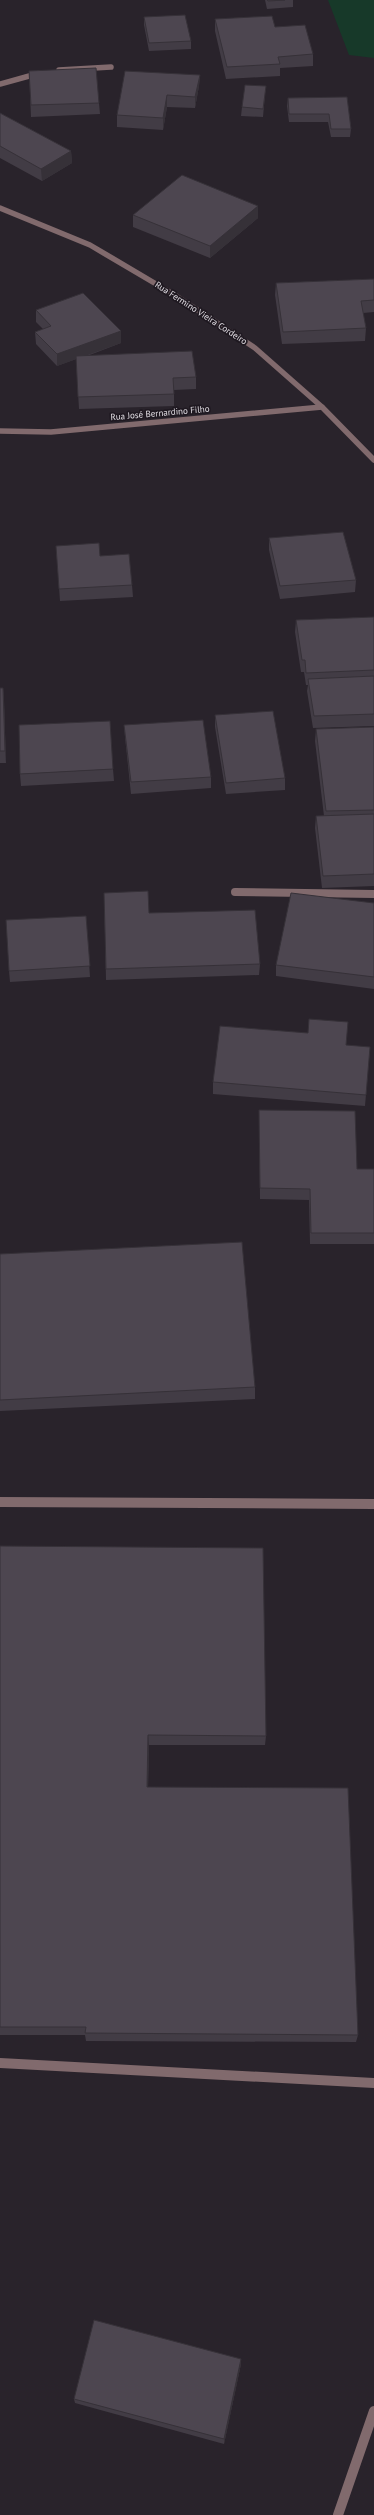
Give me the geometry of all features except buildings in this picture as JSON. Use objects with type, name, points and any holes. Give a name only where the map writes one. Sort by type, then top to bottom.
[{"type":"street","points":[[0,84],[50,71],[111,67]]},
{"type":"street","name":"Rua Fermino Vieira Cordeiro","points":[[0,208],[90,245],[173,294],[256,348],[322,407],[374,460]]},
{"type":"street","name":"Rua José Bernardino Filho","points":[[0,432],[51,432],[322,407]]},
{"type":"street","points":[[235,892],[374,894]]},
{"type":"street","points":[[0,1502],[374,1504]]},
{"type":"street","points":[[0,2063],[374,2083]]},
{"type":"street","points":[[338,2515],[374,2411]]},
{"type":"green space","points":[[328,0],[374,0],[374,58],[349,55]]}]
